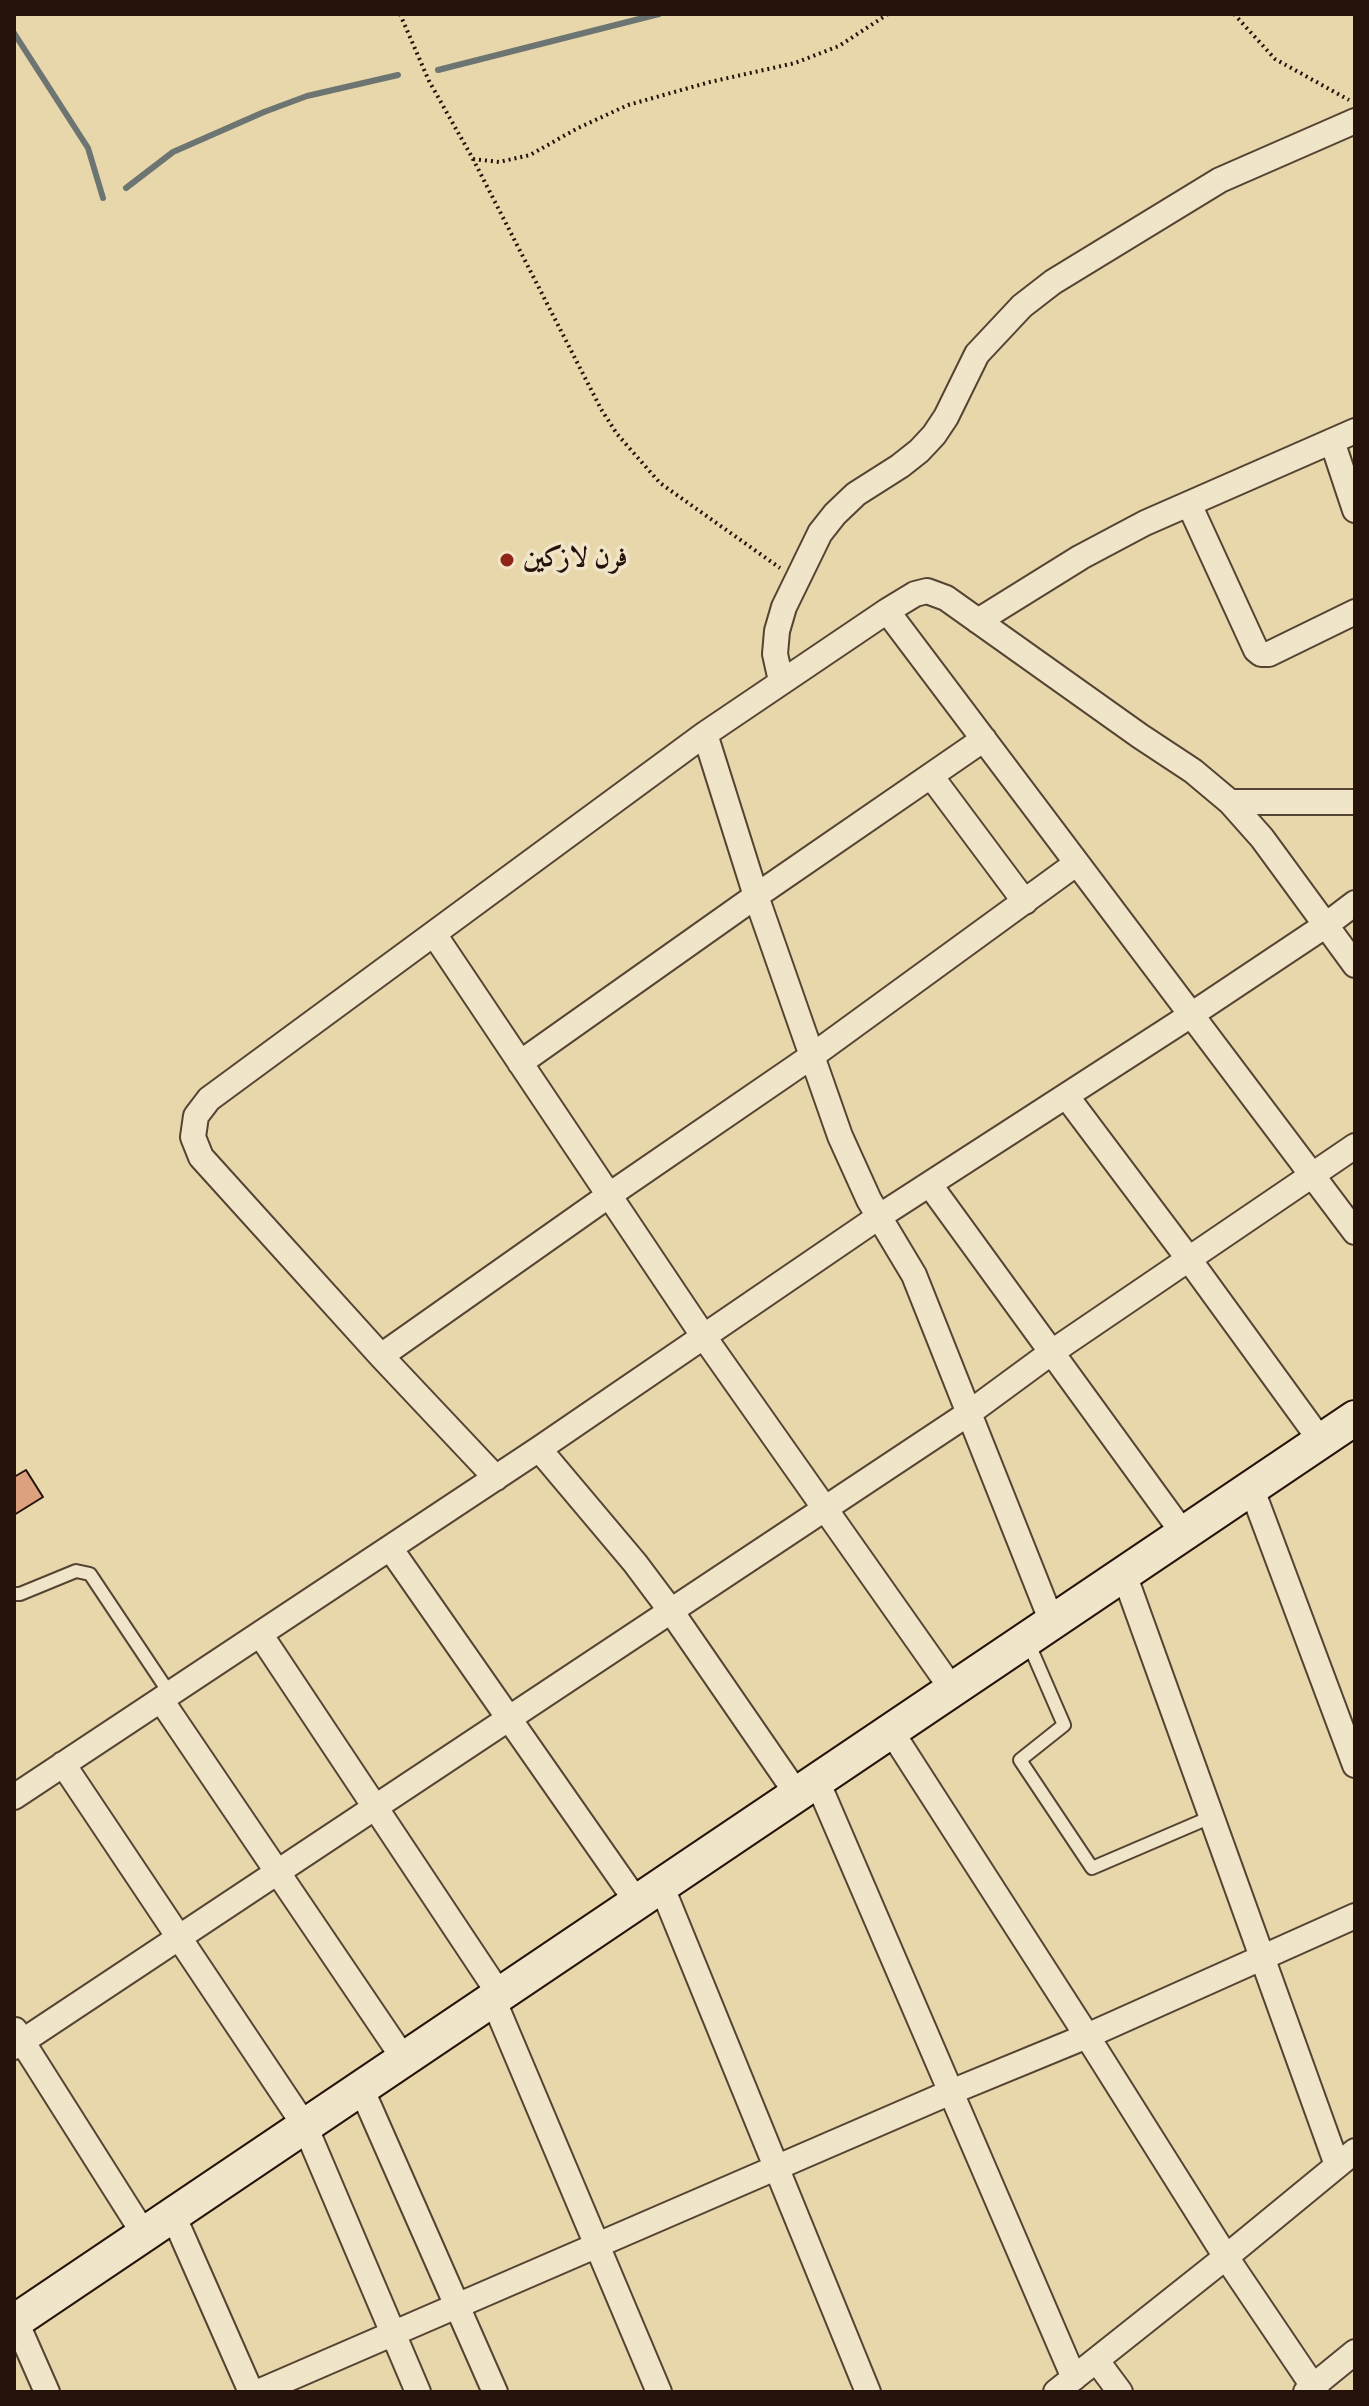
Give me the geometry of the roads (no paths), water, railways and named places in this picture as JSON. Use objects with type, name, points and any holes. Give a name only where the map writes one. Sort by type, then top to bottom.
[{"type":"street","points":[[781,681],[775,654],[777,631],[784,607],[820,533],[856,494],[910,458],[934,435],[977,354],[1022,306],[1053,282],[1220,180],[1355,121]]},
{"type":"street","points":[[978,621],[1081,557],[1145,523],[1355,431]]},
{"type":"street","points":[[1332,441],[1355,510]]},
{"type":"street","points":[[1189,504],[1256,650],[1261,654],[1269,654],[1355,612]]},
{"type":"street","points":[[496,1478],[201,1157],[195,1148],[193,1126],[201,1106],[705,734],[915,594],[927,591],[946,598],[1193,771],[1230,802],[1262,838],[1355,965]]},
{"type":"street","points":[[887,611],[1355,1232]]},
{"type":"street","points":[[705,734],[756,896],[840,1136],[869,1200],[914,1275],[969,1413],[1039,1630]]},
{"type":"street","points":[[520,1063],[984,739]]},
{"type":"street","points":[[931,776],[1025,902]]},
{"type":"street","points":[[1230,802],[1355,802]]},
{"type":"street","points":[[381,1356],[812,1056],[1077,863]]},
{"type":"street","points":[[14,1797],[496,1478],[880,1216],[1067,1097],[1355,903]]},
{"type":"street","points":[[434,934],[704,1337],[952,1689]]},
{"type":"street","points":[[1067,1097],[1321,1441]]},
{"type":"street","points":[[144,2234],[17,2038],[179,1937],[825,1510],[1355,1146]]},
{"type":"street","points":[[930,1185],[1183,1533]]},
{"type":"street","points":[[47,2392],[15,2320],[1355,1418]]},
{"type":"street","points":[[539,1449],[635,1563],[807,1787],[951,2092],[1065,2385],[1346,2158],[1262,1956],[1124,1574]]},
{"type":"street","points":[[1251,1487],[1355,1765]]},
{"type":"street","points":[[390,1548],[508,1719],[649,1894],[776,2167],[868,2392]]},
{"type":"street","points":[[260,1634],[497,1997],[596,2245],[659,2392]]},
{"type":"street","points":[[166,1697],[278,1872],[404,2059]]},
{"type":"street","points":[[891,1731],[1312,2391],[1355,2352]]},
{"type":"street","points":[[63,1764],[305,2126],[418,2392]]},
{"type":"street","points":[[258,2392],[1087,2036],[1355,1916]]},
{"type":"street","points":[[361,2088],[495,2392]]},
{"type":"street","points":[[173,2215],[251,2392]]},
{"type":"street","points":[[1097,2361],[1120,2392]]},
{"type":"lane","points":[[14,1594],[76,1571],[90,1574],[166,1697]]},
{"type":"lane","points":[[1039,1630],[1064,1725],[1020,1760],[1092,1868],[1211,1817]]},
{"type":"waterway","points":[[438,70],[659,14]]},
{"type":"waterway","points":[[14,33],[88,148],[103,198]]},
{"type":"waterway","points":[[126,188],[173,152],[264,112],[307,96],[398,75]]},
{"type":"place","name":"فرن لازكين","points":[[507,560]]}]
